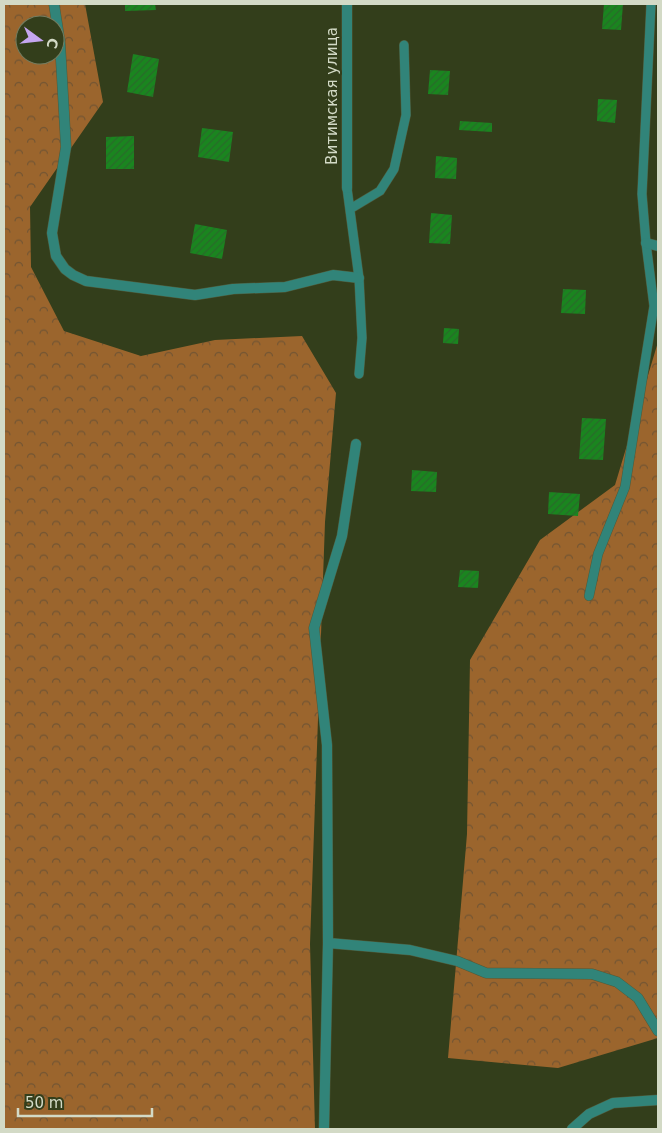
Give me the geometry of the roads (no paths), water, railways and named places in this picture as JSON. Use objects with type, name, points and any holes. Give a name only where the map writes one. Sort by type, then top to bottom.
[{"type":"street","points":[[54,4],[60,43],[66,147],[52,233],[56,256],[65,269],[86,281],[195,295],[233,289],[285,287],[333,275],[359,278]]},
{"type":"street","name":"Витимская улица","points":[[346,4],[347,188]]},
{"type":"street","points":[[646,244],[658,246]]},
{"type":"street","points":[[324,1129],[328,943],[327,745],[314,628],[342,536],[356,444]]},
{"type":"street","points":[[328,943],[410,950],[457,961],[486,973],[592,974],[617,982],[638,998],[658,1031]]},
{"type":"street","points":[[572,1129],[590,1114],[613,1103],[658,1100]]},
{"type":"lane","points":[[589,596],[598,554],[625,486],[654,306],[642,194],[651,4]]},
{"type":"lane","points":[[350,209],[380,191],[394,169],[406,115],[404,45]]},
{"type":"lane","points":[[347,188],[359,278],[362,338],[359,374]]}]
